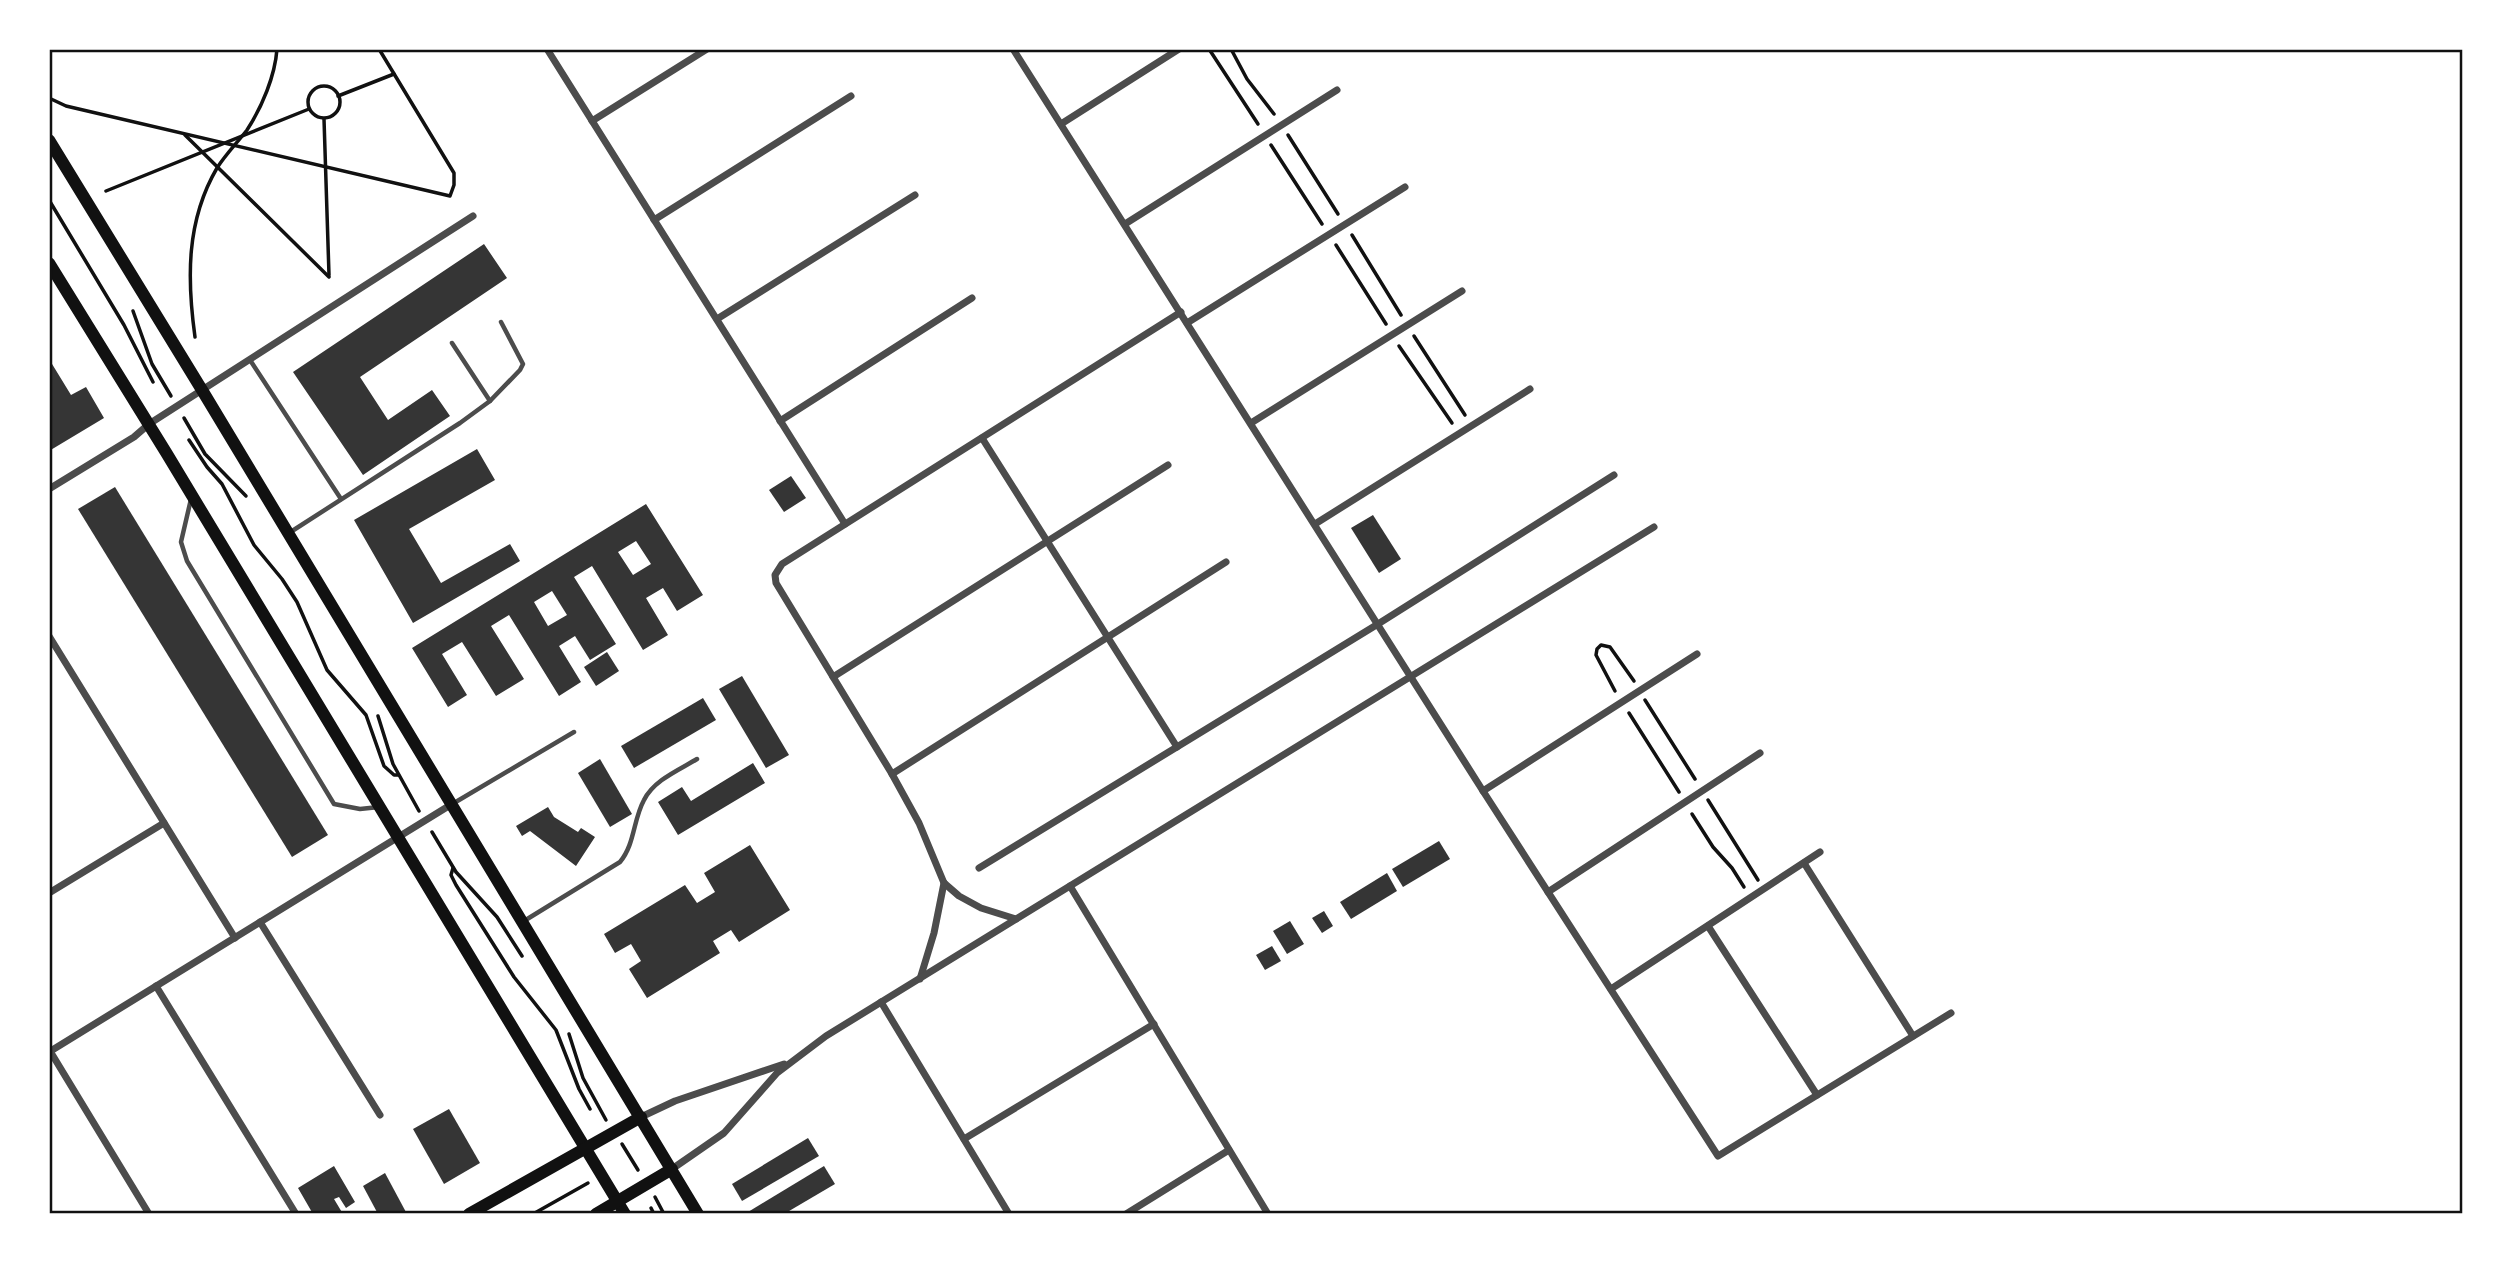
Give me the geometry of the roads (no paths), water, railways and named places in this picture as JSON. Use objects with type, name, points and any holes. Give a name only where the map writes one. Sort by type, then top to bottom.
[{"type":"main road","points":[[49,140],[289,533],[698,1214]]},
{"type":"main road","points":[[49,263],[587,1147],[625,1214]]},
{"type":"main road","points":[[469,1214],[641,1118]]},
{"type":"main road","points":[[596,1214],[672,1169]]},
{"type":"street","points":[[547,49],[845,524]]},
{"type":"street","points":[[592,121],[707,49]]},
{"type":"street","points":[[1013,49],[1483,791],[1718,1156],[1951,1013]]},
{"type":"street","points":[[1061,124],[1179,49]]},
{"type":"street","points":[[1125,224],[1337,90]]},
{"type":"street","points":[[654,220],[851,96]]},
{"type":"street","points":[[1187,323],[1405,187]]},
{"type":"street","points":[[717,320],[915,195]]},
{"type":"street","points":[[49,489],[134,437],[149,424],[474,216]]},
{"type":"street","points":[[1251,423],[1462,290]]},
{"type":"street","points":[[780,421],[972,298]]},
{"type":"street","points":[[1016,919],[981,908],[959,896],[944,883],[919,823],[776,583],[775,575],[782,564],[1181,312]]},
{"type":"street","points":[[1315,524],[1530,389]]},
{"type":"street","points":[[982,438],[1177,747]]},
{"type":"street","points":[[833,677],[1168,465]]},
{"type":"street","points":[[979,868],[1378,624],[1614,475]]},
{"type":"street","points":[[672,1169],[724,1133],[788,1063],[881,1002],[1654,527]]},
{"type":"street","points":[[892,774],[1226,562]]},
{"type":"street","points":[[49,636],[234,938]]},
{"type":"street","points":[[1483,791],[1697,654]]},
{"type":"street","points":[[1548,892],[1760,752]]},
{"type":"street","points":[[149,1214],[49,1052],[452,804]]},
{"type":"street","points":[[49,893],[164,823]]},
{"type":"street","points":[[1611,989],[1820,852]]},
{"type":"street","points":[[1804,863],[1913,1036]]},
{"type":"street","points":[[919,979],[934,933],[944,883]]},
{"type":"street","points":[[1070,886],[1268,1214]]},
{"type":"street","points":[[260,922],[380,1115]]},
{"type":"street","points":[[1708,926],[1817,1095]]},
{"type":"street","points":[[156,986],[296,1214]]},
{"type":"street","points":[[881,1002],[1009,1214]]},
{"type":"street","points":[[964,1139],[1154,1024]]},
{"type":"street","points":[[641,1118],[675,1101],[788,1063]]},
{"type":"street","points":[[1126,1214],[1229,1150]]},
{"type":"lane","points":[[289,533],[490,401],[523,364],[501,322]]},
{"type":"lane","points":[[452,344],[490,401]]},
{"type":"lane","points":[[250,359],[341,500]]},
{"type":"lane","points":[[192,495],[181,542],[187,561],[334,804],[360,809],[380,807]]},
{"type":"lane","points":[[452,804],[574,732]]},
{"type":"lane","points":[[523,921],[620,862],[627,854],[644,800],[657,783],[697,759]]}]
